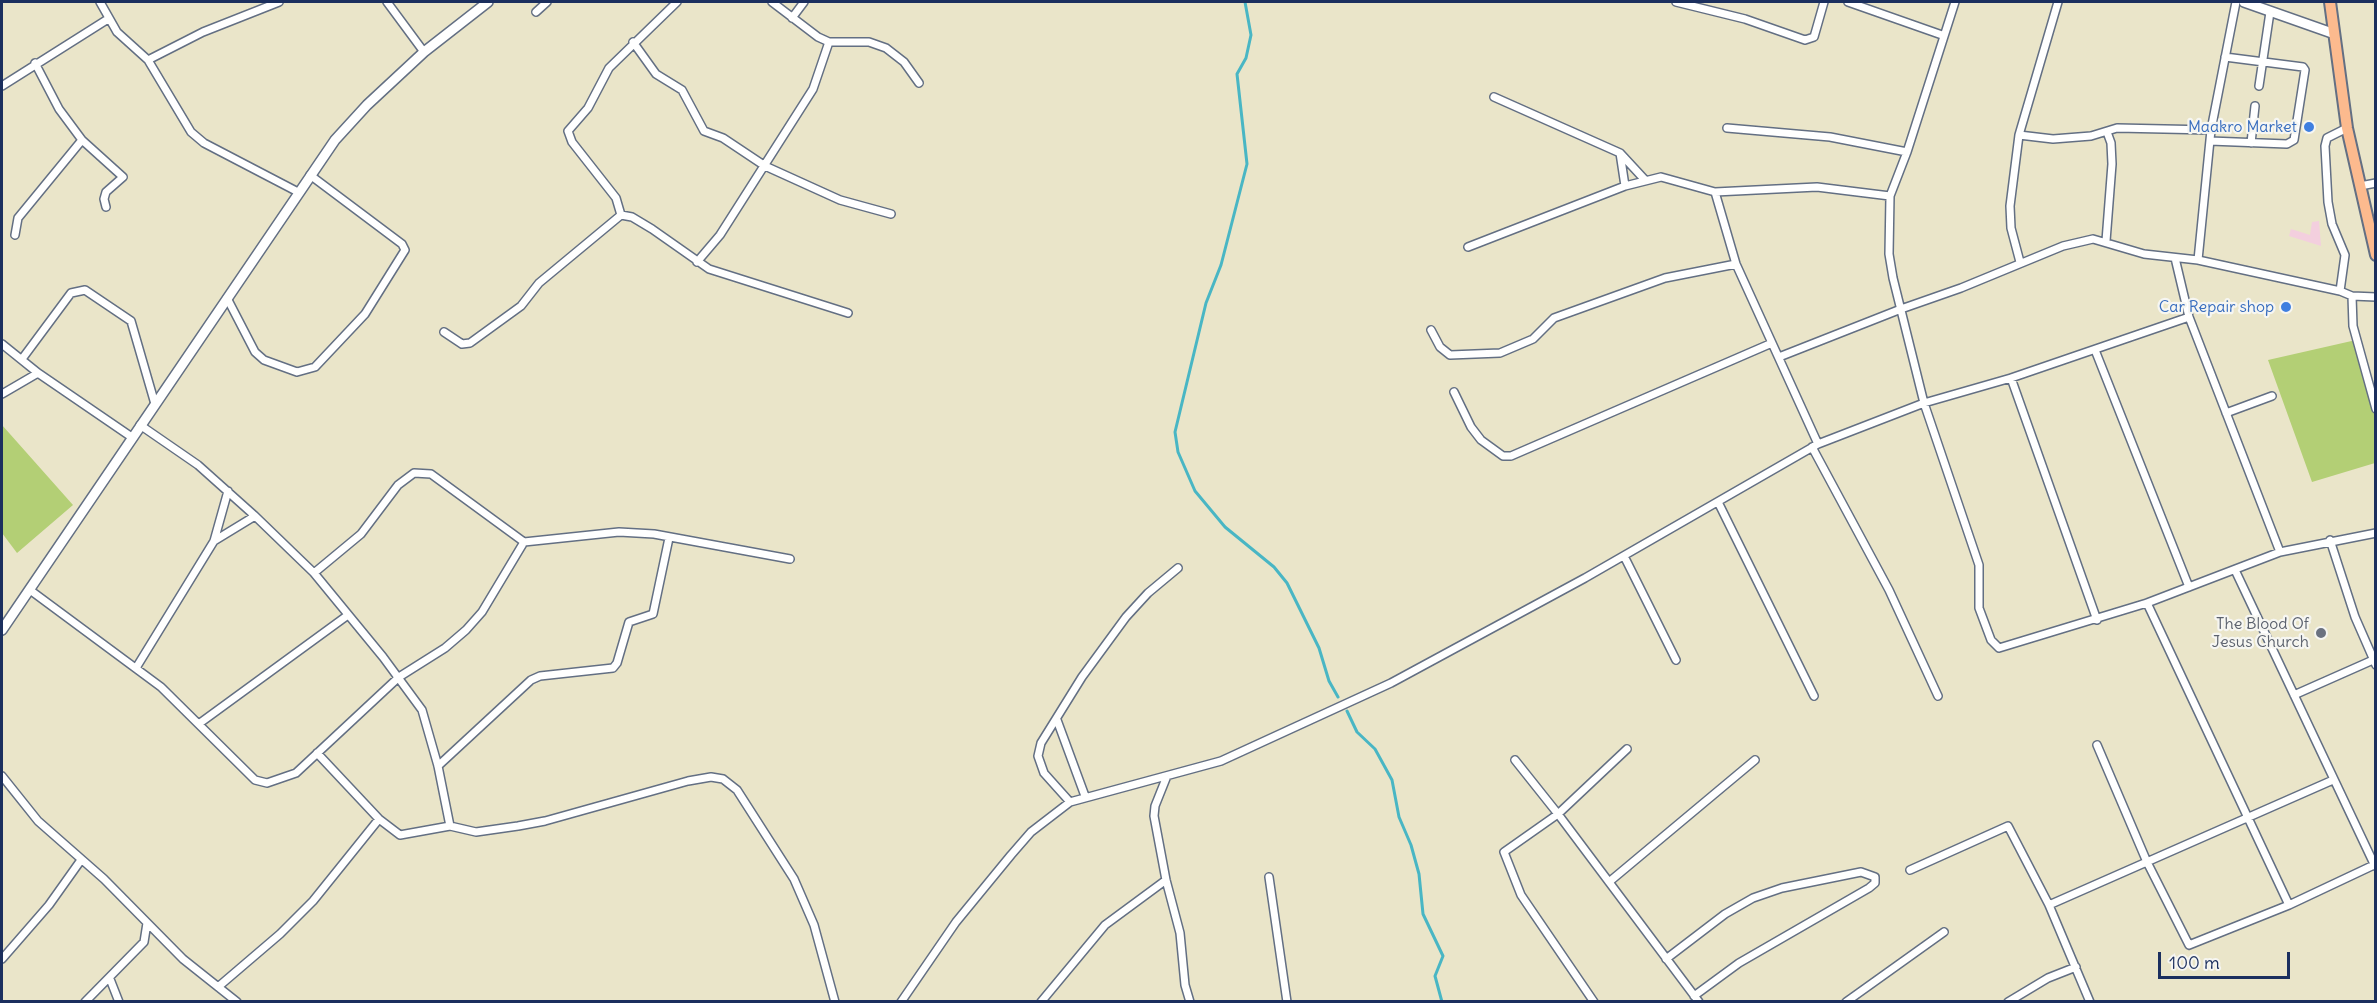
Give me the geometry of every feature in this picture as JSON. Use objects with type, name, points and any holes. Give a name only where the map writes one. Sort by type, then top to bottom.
[{"type":"main road","points":[[2330,2],[2332,33],[2347,128],[2376,255]]},
{"type":"street","points":[[100,2],[117,32],[148,60],[191,132],[204,143],[298,192]]},
{"type":"street","points":[[148,60],[203,32],[279,2]]},
{"type":"street","points":[[387,2],[424,52]]},
{"type":"street","points":[[2,630],[335,140],[424,52],[488,2]]},
{"type":"street","points":[[536,12],[547,2]]},
{"type":"street","points":[[665,2],[670,8]]},
{"type":"street","points":[[621,215],[616,198],[572,142],[568,131],[588,108],[609,68],[633,42],[677,2]]},
{"type":"street","points":[[772,2],[829,42],[869,42],[886,48],[904,62],[919,83]]},
{"type":"street","points":[[792,18],[804,2]]},
{"type":"street","points":[[1676,2],[1744,19],[1805,40],[1814,37],[1824,2]]},
{"type":"street","points":[[1848,2],[1942,35]]},
{"type":"street","points":[[1955,2],[1942,35],[1907,152],[1890,196],[1890,254],[1924,403],[1979,565],[1978,608],[1991,640],[2000,648],[2147,603],[2280,552],[2330,540],[2376,533]]},
{"type":"street","points":[[2020,262],[2011,228],[2010,206],[2019,135],[2058,2]]},
{"type":"street","points":[[2198,260],[2211,130],[2236,2]]},
{"type":"street","points":[[2244,2],[2332,33]]},
{"type":"street","points":[[2259,86],[2270,12]]},
{"type":"street","points":[[2,86],[35,63],[108,19]]},
{"type":"street","points":[[633,42],[656,74],[682,90],[704,131],[723,138],[765,166],[840,200],[891,214]]},
{"type":"street","points":[[698,262],[720,235],[813,88],[829,42]]},
{"type":"street","points":[[2210,141],[2287,144],[2294,140],[2305,70],[2298,64],[2225,57]]},
{"type":"street","points":[[35,63],[59,109],[82,140],[123,177],[106,192],[104,199],[106,207]]},
{"type":"street","points":[[1494,98],[1620,153],[1645,180]]},
{"type":"street","points":[[2251,143],[2255,106]]},
{"type":"street","points":[[1727,128],[1830,137],[1907,152]]},
{"type":"street","points":[[2019,135],[2061,139],[2091,136],[2117,128],[2211,130]]},
{"type":"street","points":[[2340,291],[2344,255],[2332,224],[2328,202],[2325,146],[2327,138],[2347,128]]},
{"type":"street","points":[[2106,242],[2112,164],[2111,143],[2107,132]]},
{"type":"street","points":[[15,235],[18,218],[82,140]]},
{"type":"street","points":[[1620,153],[1624,186]]},
{"type":"street","points":[[227,298],[255,352],[264,360],[297,372],[315,367],[365,314],[405,250],[402,244],[310,176]]},
{"type":"street","points":[[1467,247],[1645,180],[1671,178],[1715,192],[1729,193],[1762,188],[1817,187],[1890,196]]},
{"type":"street","points":[[2360,186],[2376,183]]},
{"type":"street","points":[[1715,192],[1736,264],[1779,357],[1815,445],[1889,590],[1938,696]]},
{"type":"street","points":[[1721,208],[1729,193]]},
{"type":"street","points":[[621,215],[652,229],[710,269],[848,313]]},
{"type":"street","points":[[444,332],[462,344],[470,343],[521,306],[539,283],[621,215]]},
{"type":"street","points":[[1779,357],[1961,288],[2020,262],[2093,239],[2144,254],[2198,260],[2340,291],[2352,297],[2376,297]]},
{"type":"street","points":[[2175,258],[2189,317],[2280,552]]},
{"type":"street","points":[[1431,330],[1440,347],[1450,355],[1500,353],[1533,339],[1554,318],[1665,278],[1736,264]]},
{"type":"street","points":[[22,359],[71,293],[85,290],[130,321],[155,404]]},
{"type":"street","points":[[2352,297],[2353,326],[2376,409]]},
{"type":"street","points":[[901,1002],[956,922],[1011,855],[1031,832],[1070,802],[1085,796],[1221,761],[1391,683],[1624,556],[1815,445],[1924,403],[2011,378],[2189,317]]},
{"type":"street","points":[[1454,392],[1471,427],[1481,440],[1503,456],[1511,456],[1772,343]]},
{"type":"street","points":[[2,344],[38,373],[133,438]]},
{"type":"street","points":[[2095,350],[2189,587]]},
{"type":"street","points":[[2,394],[38,373]]},
{"type":"street","points":[[2011,378],[2097,620]]},
{"type":"street","points":[[2226,413],[2272,396]]},
{"type":"street","points":[[140,425],[198,465],[314,573],[399,677],[422,710],[438,766],[450,826]]},
{"type":"street","points":[[314,573],[361,534],[398,485],[414,474],[431,474],[524,542],[619,532],[654,534],[790,559]]},
{"type":"street","points":[[136,669],[214,541],[228,491]]},
{"type":"street","points":[[1718,502],[1814,696]]},
{"type":"street","points":[[214,541],[255,516]]},
{"type":"street","points":[[438,766],[531,680],[540,676],[613,668],[617,663],[629,622],[653,614],[669,538]]},
{"type":"street","points":[[2294,695],[2374,662],[2355,618],[2330,540]]},
{"type":"street","points":[[30,590],[136,669],[200,723],[255,780],[267,783],[296,773],[399,677],[445,648],[482,612],[524,542]]},
{"type":"street","points":[[1624,556],[1676,660]]},
{"type":"street","points":[[1070,802],[1044,773],[1038,756],[1041,743],[1082,677],[1126,617],[1148,593],[1178,568]]},
{"type":"street","points":[[2097,745],[2147,862],[2191,946],[2289,905],[2375,865],[2235,570]]},
{"type":"street","points":[[2147,603],[2246,818],[2289,905]]},
{"type":"street","points":[[200,723],[348,615]]},
{"type":"street","points":[[1057,720],[1085,796]]},
{"type":"street","points":[[1594,1002],[1521,895],[1504,852],[1558,814],[1627,749]]},
{"type":"street","points":[[317,753],[379,819],[400,835],[450,826],[476,832],[518,826],[545,821],[688,780],[711,777],[723,779],[738,790],[794,879],[813,925],[834,1002]]},
{"type":"street","points":[[1515,760],[1696,999],[1739,963],[1869,888],[1875,883],[1875,877],[1861,872],[1782,888],[1753,897],[1725,914],[1666,959]]},
{"type":"street","points":[[1609,882],[1755,760]]},
{"type":"street","points":[[2,776],[38,821],[183,959],[232,1000]]},
{"type":"street","points":[[1167,776],[1155,806],[1154,816],[1166,880],[1180,933],[1185,985],[1190,1002]]},
{"type":"street","points":[[2049,905],[2333,780]]},
{"type":"street","points":[[218,987],[280,934],[313,901],[379,819]]},
{"type":"street","points":[[1910,870],[2007,826],[2049,905],[2090,1002]]},
{"type":"street","points":[[2,959],[49,906],[81,860]]},
{"type":"street","points":[[1269,877],[1287,1002]]},
{"type":"street","points":[[1041,1002],[1105,925],[1166,880]]},
{"type":"street","points":[[85,1002],[144,942],[147,923]]},
{"type":"street","points":[[1846,1002],[1944,932]]},
{"type":"street","points":[[2008,1002],[2048,978],[2076,967]]},
{"type":"street","points":[[110,979],[119,1002]]},
{"type":"shaded area","points":[[2319,221],[2321,246],[2289,236],[2291,229],[2310,235],[2312,222]]},
{"type":"green space","points":[[2356,340],[2375,403],[2375,463],[2312,482],[2268,360]]},
{"type":"green space","points":[[2,425],[73,505],[17,553],[2,533]]},
{"type":"waterway","points":[[1245,2],[1251,35],[1246,58],[1237,74],[1247,164],[1221,265],[1206,303],[1175,432],[1178,452],[1195,491],[1225,527],[1274,567],[1287,583],[1319,648],[1329,681],[1338,697]]},
{"type":"waterway","points":[[1347,711],[1357,732],[1375,749],[1392,780],[1399,817],[1411,845],[1419,874],[1423,914],[1443,956],[1435,976],[1442,1002]]},
{"type":"place","name":"Maakro Market","points":[[2309,127]]},
{"type":"place","name":"Car Repair shop","points":[[2286,307]]},
{"type":"place","name":"The Blood Of Jesus Church","points":[[2321,633]]}]
